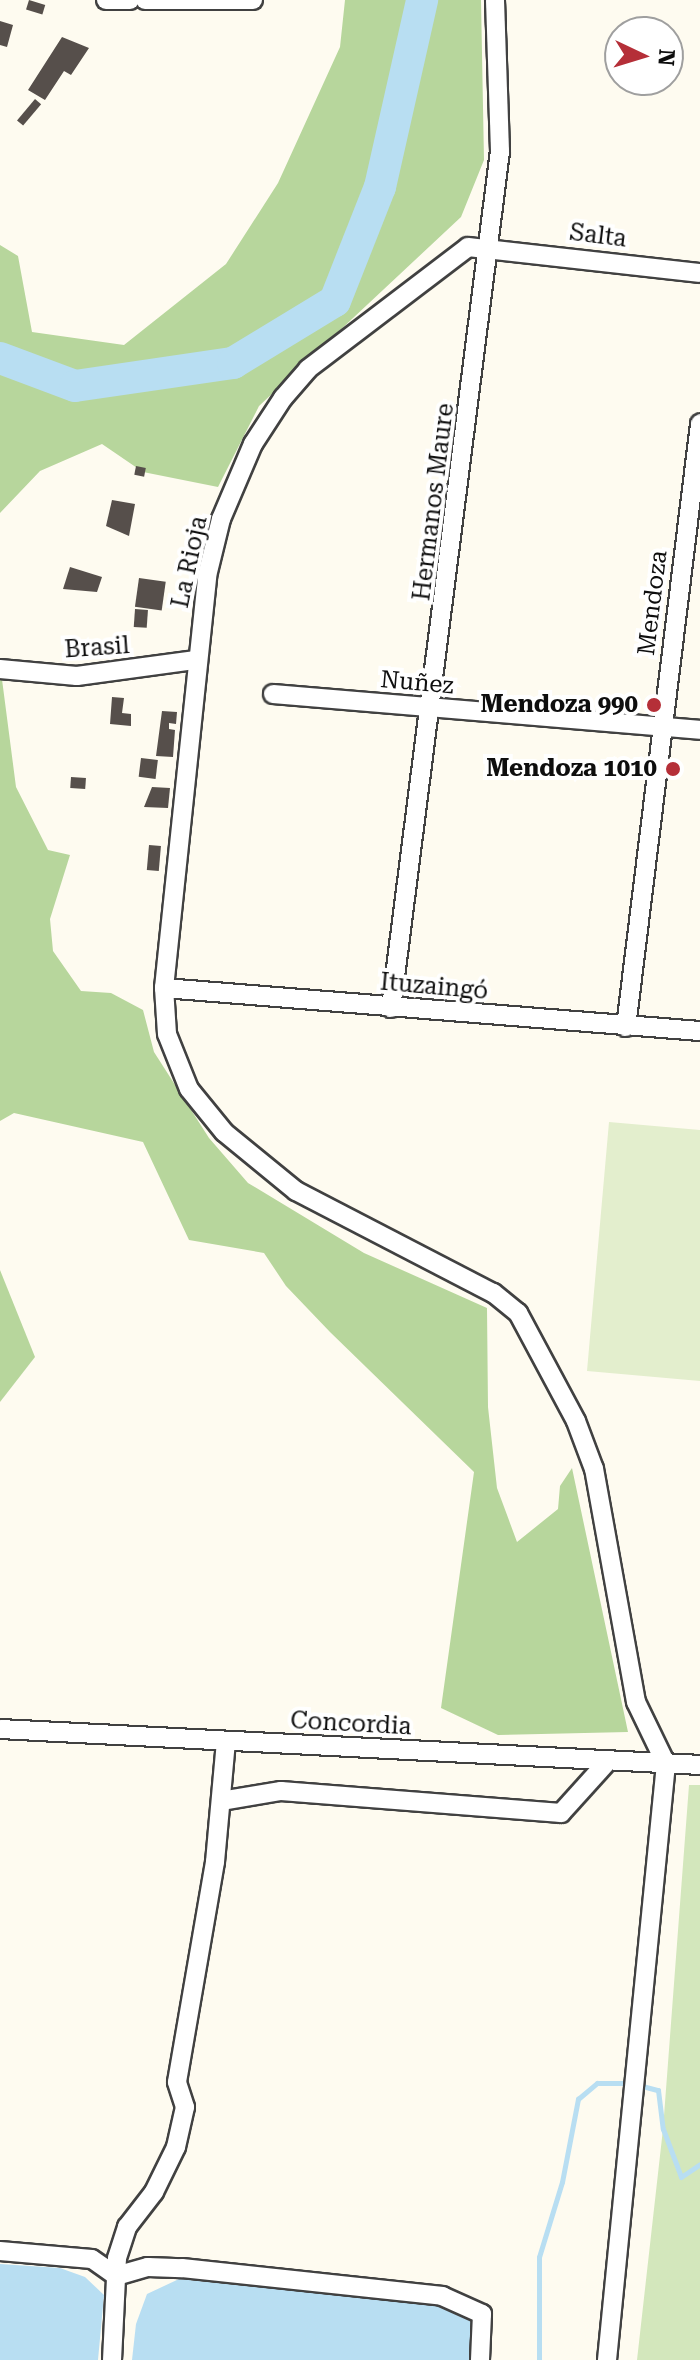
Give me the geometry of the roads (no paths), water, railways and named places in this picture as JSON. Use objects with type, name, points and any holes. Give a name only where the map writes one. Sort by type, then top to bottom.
[{"type":"street","points":[[106,0],[130,0]]},
{"type":"street","points":[[145,0],[253,0]]},
{"type":"street","name":"Hermanos Maure","points":[[391,1008],[432,709],[500,151],[495,0]]},
{"type":"street","name":"La Rioja","points":[[494,209],[468,247],[308,369],[268,421],[221,519],[196,660],[164,988],[167,1034],[189,1089],[224,1132],[296,1191],[493,1293],[518,1313],[576,1421],[594,1469],[636,1702],[666,1764]]},
{"type":"street","points":[[468,247],[490,247]]},
{"type":"street","name":"Salta","points":[[490,247],[700,273]]},
{"type":"street","name":"Mendoza","points":[[626,1027],[700,424]]},
{"type":"street","name":"Brasil","points":[[0,669],[77,676],[196,660]]},
{"type":"street","name":"Nuñez","points":[[273,694],[700,730]]},
{"type":"street","name":"Ituzaingó","points":[[164,988],[700,1031]]},
{"type":"street","name":"Concordia","points":[[0,1729],[700,1765]]},
{"type":"street","points":[[112,2360],[116,2276],[127,2227],[154,2192],[179,2133],[185,2107],[177,2082],[221,1801],[226,1742]]},
{"type":"street","points":[[221,1801],[281,1791],[561,1813],[608,1761]]},
{"type":"street","points":[[607,2360],[666,1764]]},
{"type":"street","points":[[0,2251],[92,2259],[116,2276]]},
{"type":"street","points":[[116,2276],[148,2267],[182,2268],[442,2296],[482,2314],[480,2360]]},
{"type":"water","points":[[0,2264],[60,2268],[85,2277],[104,2295],[98,2360],[0,2360]]},
{"type":"water","points":[[179,2279],[448,2306],[466,2314],[478,2330],[476,2360],[132,2360],[136,2324],[147,2294]]},
{"type":"waterway","points":[[0,358],[75,386],[233,363],[335,301],[380,187],[422,0]]},
{"type":"waterway","points":[[539,2360],[539,2257],[562,2182],[578,2099],[597,2083],[631,2083],[658,2090],[663,2129],[681,2177],[700,2164]]},
{"type":"place","name":"Mendoza 990","points":[[654,705]]},
{"type":"place","name":"Mendoza 1010","points":[[673,769]]}]
